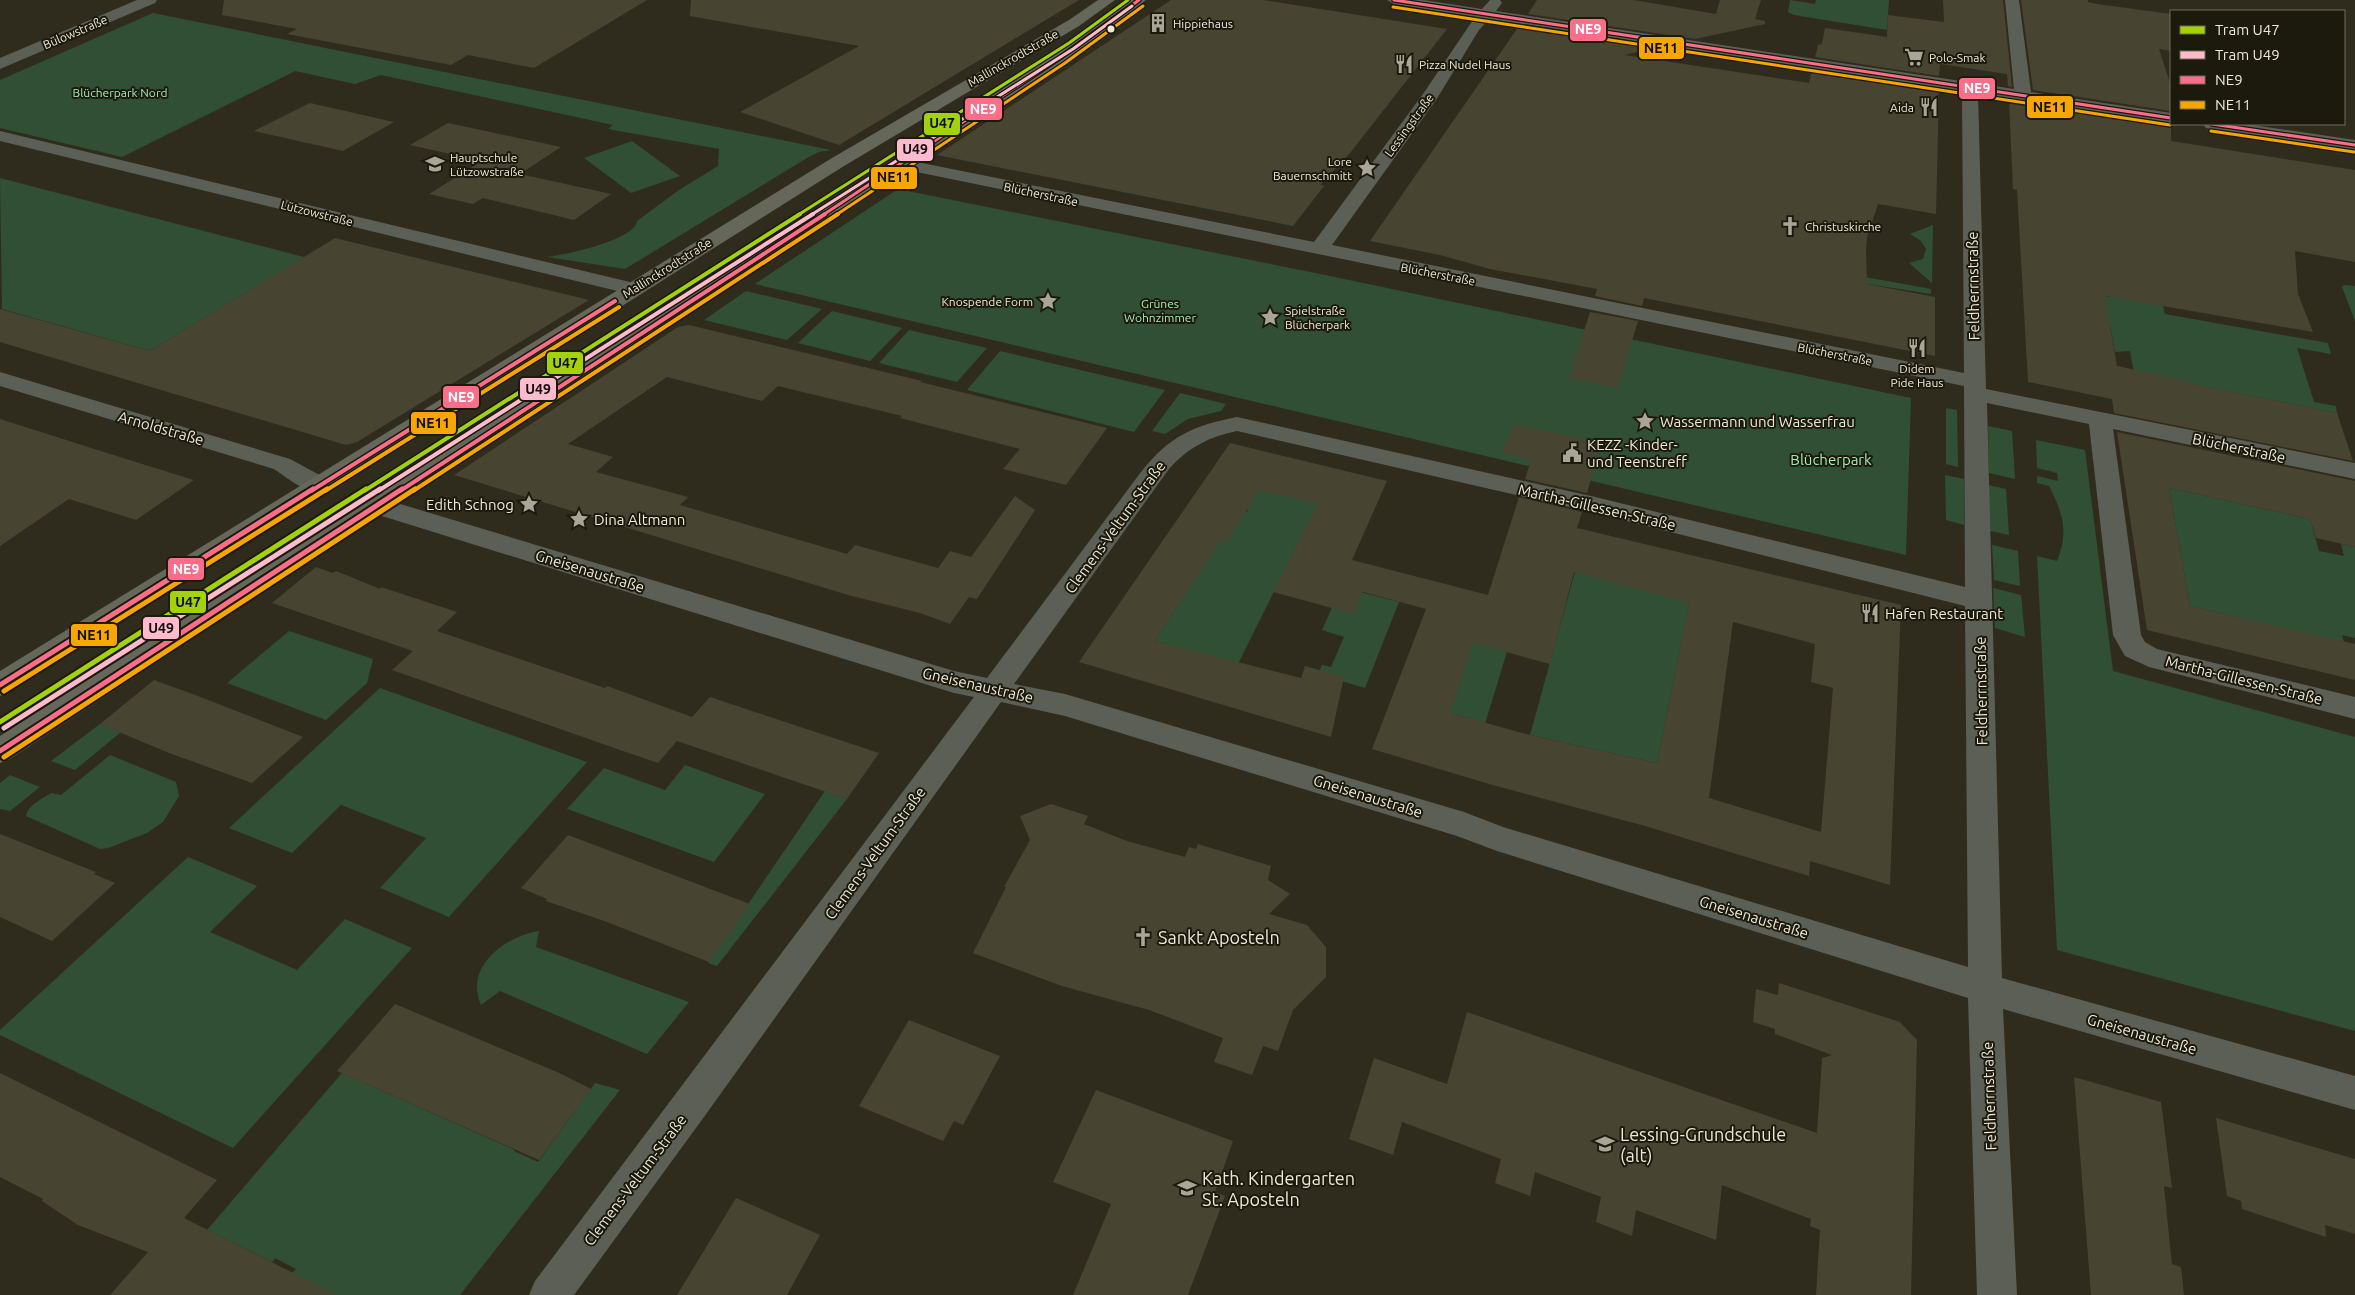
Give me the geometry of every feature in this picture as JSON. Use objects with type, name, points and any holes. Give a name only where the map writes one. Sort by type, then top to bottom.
[{"type":"main road","name":"Mallinckrodtstraße","points":[[0,685],[838,162],[945,97],[1074,23],[1108,0]]},
{"type":"main road","name":"Mallinckrodtstraße","points":[[0,751],[902,164],[1054,62],[1139,0]]},
{"type":"street","name":"Bülowstraße","points":[[0,64],[150,0]]},
{"type":"street","points":[[1394,0],[2170,118]]},
{"type":"street","name":"Lessingstraße","points":[[1319,250],[1430,96],[1473,28],[1497,0]]},
{"type":"street","points":[[2012,0],[2023,95]]},
{"type":"street","name":"Feldherrnstraße","points":[[1970,87],[1985,989],[1998,1295]]},
{"type":"street","points":[[2219,125],[2355,145]]},
{"type":"street","name":"Lützowstraße","points":[[0,136],[634,289]]},
{"type":"street","name":"Blücherstraße","points":[[902,164],[1975,388],[2100,420],[2355,472]]},
{"type":"street","name":"Arnoldstraße","points":[[0,379],[282,464],[318,485]]},
{"type":"street","name":"Martha-Gillessen-Straße","points":[[2100,420],[2127,635],[2135,649],[2150,657],[2355,708]]},
{"type":"street","name":"Martha-Gillessen-Straße","points":[[1214,428],[1237,424],[1295,437],[1601,507],[1979,600]]},
{"type":"street","name":"Clemens-Veltum-Straße","points":[[549,1295],[1171,451],[1188,438],[1214,428]]},
{"type":"street","name":"Gneisenaustraße","points":[[378,506],[954,682],[1065,705],[1464,825],[1506,840],[1985,989],[2134,1033],[2355,1094]]},
{"type":"green space","points":[[1790,0],[1815,4],[1816,0],[1889,0],[1887,30],[1794,15],[1788,12]]},
{"type":"green space","name":"Blücherpark Nord","points":[[153,13],[831,150],[819,152],[807,158],[625,269],[547,257],[598,245],[625,234],[633,228],[637,221],[679,190],[718,166],[719,149],[608,129],[613,125],[381,75],[355,84],[295,71],[122,157],[0,128],[0,80]]},
{"type":"green space","points":[[632,141],[680,176],[631,193],[584,158]]},
{"type":"green space","points":[[0,178],[304,257],[301,259],[317,299],[260,284],[150,351],[2,309]]},
{"type":"green space","name":"Blücherpark","points":[[898,189],[1330,276],[1911,398],[1906,555],[755,284]]},
{"type":"green space","points":[[2184,215],[2158,285],[2165,314],[2328,343],[2331,354],[2297,348],[2314,402],[2336,406],[2337,413],[2134,373],[2130,351],[2115,352],[2110,325],[2086,320],[2088,293],[2109,297]]},
{"type":"green space","points":[[1933,225],[1932,283],[1909,263],[1923,259],[1926,249],[1921,241],[1910,234]]},
{"type":"green space","points":[[1826,270],[1931,289],[1931,294],[1849,281]]},
{"type":"green space","points":[[2344,285],[2355,286],[2355,321],[2342,287]]},
{"type":"green space","points":[[746,291],[822,309],[787,340],[704,320]]},
{"type":"green space","points":[[832,311],[902,328],[870,361],[798,343]]},
{"type":"green space","points":[[909,330],[987,348],[957,382],[879,363]]},
{"type":"green space","points":[[1000,351],[1165,390],[1134,432],[967,390]]},
{"type":"green space","points":[[1180,393],[1226,404],[1221,411],[1188,419],[1165,434],[1152,431]]},
{"type":"green space","points":[[1946,408],[1957,410],[1958,467],[1946,464]]},
{"type":"green space","points":[[1988,426],[2012,431],[2015,479],[1989,473]]},
{"type":"green space","points":[[2036,440],[2085,450],[2113,671],[2355,737],[2355,1031],[2057,950],[2037,556],[2057,561],[2063,541],[2063,523],[2058,505],[2049,486],[2037,483],[2037,476],[2058,481],[2057,473],[2037,468]]},
{"type":"green space","points":[[1945,475],[1964,479],[1964,525],[1946,520]]},
{"type":"green space","points":[[1256,484],[1373,513],[1297,545],[1238,664],[1155,641],[1220,540],[1227,542],[1239,510],[1247,512],[1248,510],[1241,507]]},
{"type":"green space","points":[[1984,484],[2006,489],[2009,535],[1986,530]]},
{"type":"green space","points":[[2169,488],[2310,519],[2319,551],[2344,556],[2341,544],[2355,547],[2355,638],[2342,635],[2344,642],[2190,606]]},
{"type":"green space","points":[[1992,545],[2018,551],[2020,586],[1994,580]]},
{"type":"green space","points":[[1576,568],[1684,594],[1689,604],[1657,763],[1530,735]]},
{"type":"green space","points":[[1341,587],[1399,602],[1365,688],[1318,674],[1322,665],[1331,667],[1344,637],[1322,630]]},
{"type":"green space","points":[[1993,588],[2021,595],[2025,637],[1995,628]]},
{"type":"green space","points":[[1456,617],[1513,632],[1484,727],[1468,718],[1454,714],[1450,716],[1443,703],[1453,703],[1460,682]]},
{"type":"green space","points":[[289,631],[373,659],[367,683],[326,720],[227,683]]},
{"type":"green space","points":[[380,688],[587,762],[449,917],[380,888],[426,838],[341,805],[292,853],[229,828]]},
{"type":"green space","points":[[100,724],[121,732],[75,770],[51,761]]},
{"type":"green space","points":[[110,755],[176,782],[179,796],[163,822],[147,833],[108,848],[100,849],[26,816],[29,809],[36,803],[51,793],[61,795]]},
{"type":"green space","points":[[685,765],[765,794],[714,862],[567,809],[604,768],[665,790]]},
{"type":"green space","points":[[10,775],[40,787],[10,811],[0,809],[0,783]]},
{"type":"green space","points":[[825,791],[847,799],[717,966],[708,963]]},
{"type":"green space","points":[[188,857],[257,886],[210,932],[297,970],[345,919],[412,948],[233,1148],[0,1035],[0,1030]]},
{"type":"green space","points":[[539,931],[536,947],[689,1002],[647,1054],[500,991],[481,1005],[477,991],[478,978],[483,966],[501,947],[513,939]]},
{"type":"green space","points":[[342,1073],[538,1162],[595,1083],[620,1090],[460,1295],[336,1295],[292,1273],[296,1269],[275,1258],[272,1262],[207,1230]]},
{"type":"building","points":[[224,0],[647,0],[534,68],[468,55],[451,65],[287,34],[297,29],[222,15]]},
{"type":"building","points":[[691,0],[1079,0],[839,145],[740,112],[859,46],[690,16]]},
{"type":"building","points":[[1171,0],[1263,0],[1447,29],[1350,153],[1320,185],[1324,186],[1293,226],[937,155]]},
{"type":"building","points":[[1537,0],[1634,0],[1716,14],[1720,0],[1761,0],[1755,19],[1765,21],[1765,24],[1695,39],[1528,14]]},
{"type":"building","points":[[1943,0],[2003,0],[2012,87],[2008,86],[2007,74],[1940,64],[1939,76],[1815,57],[1818,45],[1822,44],[1825,28],[1887,37],[1888,15],[1944,22]]},
{"type":"building","points":[[2021,0],[2088,0],[2088,2],[2097,4],[2170,14],[2170,51],[2159,49],[2170,83],[2170,111],[2033,90]]},
{"type":"building","points":[[1519,26],[1659,47],[1624,55],[1809,83],[1812,70],[1939,89],[1936,214],[1878,204],[1867,237],[1866,248],[1867,284],[1935,297],[1935,356],[1644,298],[1642,306],[1595,296],[1597,289],[1490,269],[1440,255],[1370,241]]},
{"type":"building","points":[[2009,101],[2171,125],[2171,141],[2355,170],[2355,262],[2295,251],[2298,294],[2313,332],[2105,296],[2117,366],[2187,381],[2187,383],[2337,413],[2353,461],[2114,413],[2112,399],[2028,382],[2017,190],[2013,189]]},
{"type":"building","points":[[310,103],[394,122],[343,151],[254,131]]},
{"type":"building","points":[[448,123],[561,147],[520,174],[611,194],[574,220],[483,198],[473,204],[429,194],[482,161],[410,145]]},
{"type":"building","points":[[335,238],[589,300],[357,442],[346,445],[0,342],[0,309],[150,351]]},
{"type":"building","points":[[1590,312],[1638,321],[1618,388],[1569,378]]},
{"type":"building","points":[[689,325],[1107,428],[1066,485],[1003,469],[1020,449],[900,418],[902,416],[778,386],[762,401],[667,377],[568,444],[613,457],[596,472],[688,497],[680,505],[847,554],[855,545],[938,568],[950,551],[971,557],[1015,496],[1035,510],[977,599],[969,597],[950,624],[920,613],[848,595],[454,475],[678,327]]},
{"type":"building","points":[[0,419],[194,480],[136,520],[69,499],[0,546]]},
{"type":"building","points":[[1514,424],[1601,443],[1587,493],[1525,479],[1531,460],[1502,453]]},
{"type":"building","points":[[2117,432],[2355,481],[2355,547],[2316,538],[2310,519],[2169,488],[2190,606],[2355,644],[2355,680],[2147,630]]},
{"type":"building","points":[[1230,443],[1387,481],[1352,560],[1488,595],[1519,497],[1582,512],[1577,528],[1901,605],[1890,885],[1810,861],[1809,876],[1645,826],[1489,784],[1372,749],[1426,609],[1363,592],[1354,614],[1273,592],[1318,504],[1259,490],[1227,542],[1220,541],[1155,641],[1301,678],[1305,666],[1344,677],[1331,737],[1079,662]],"holes":[[[1574,572],[1689,603],[1657,763],[1530,735],[1450,713],[1473,643],[1550,664]],[[1733,622],[1815,644],[1811,682],[1833,688],[1821,832],[1709,798]]]},
{"type":"building","points":[[316,567],[333,573],[336,571],[380,589],[381,587],[457,612],[437,631],[605,688],[607,686],[692,717],[710,697],[879,753],[847,799],[677,741],[658,763],[392,670],[413,651],[272,603]]},
{"type":"building","points":[[154,680],[303,737],[252,783],[169,753],[100,724]]},
{"type":"building","name":"Sankt Aposteln","points":[[1051,804],[1088,816],[1084,824],[1127,841],[1185,857],[1189,847],[1196,849],[1198,844],[1271,866],[1268,880],[1290,894],[1269,914],[1307,925],[1326,947],[1326,977],[1293,1010],[1278,1051],[1263,1046],[1252,1075],[1214,1062],[1223,1038],[1149,1010],[1062,986],[973,953],[1006,887],[1004,887],[1030,840],[1020,816]]},
{"type":"building","points":[[0,834],[96,872],[94,874],[115,883],[52,941],[0,917]]},
{"type":"building","points":[[568,835],[750,904],[709,962],[607,922],[546,901],[547,899],[521,888]]},
{"type":"building","points":[[1779,983],[1900,1022],[1917,1040],[1911,1295],[1816,1295],[1820,1230],[1810,1226],[1811,1219],[1722,1185],[1716,1240],[1636,1210],[1632,1236],[1596,1222],[1601,1197],[1535,1172],[1530,1196],[1495,1183],[1501,1159],[1402,1122],[1393,1155],[1349,1139],[1374,1058],[1447,1084],[1467,1012],[1817,1133],[1822,1058],[1832,1055],[1775,1034],[1775,1029],[1753,1022],[1756,989],[1778,995]]},
{"type":"building","points":[[395,1004],[557,1072],[591,1089],[539,1160],[337,1071]]},
{"type":"building","points":[[909,1020],[1000,1056],[963,1125],[954,1121],[943,1141],[859,1106]]},
{"type":"building","points":[[0,1073],[217,1180],[184,1218],[337,1295],[110,1295],[148,1252],[78,1225],[42,1201],[43,1199],[0,1177]]},
{"type":"building","points":[[2074,1077],[2161,1102],[2172,1188],[2164,1186],[2172,1264],[2181,1267],[2184,1295],[2091,1295]]},
{"type":"building","points":[[1096,1090],[1233,1141],[1215,1192],[1225,1196],[1188,1295],[1073,1295],[1111,1204],[1053,1182]]},
{"type":"building","points":[[2216,1118],[2355,1159],[2355,1234],[2325,1225],[2326,1237],[2242,1209],[2241,1201],[2227,1196]]},
{"type":"building","points":[[736,1198],[820,1235],[787,1295],[677,1295]]},
{"type":"tram line","name":"U47","points":[[0,722],[1069,43],[1128,0]]},
{"type":"tram line","name":"U49","points":[[4,728],[1073,49],[1132,6]]},
{"type":"transit line","name":"NE9","points":[[0,751],[876,181],[1061,57],[1139,0]]},
{"type":"transit line","name":"NE9","points":[[1394,0],[2170,118]]},
{"type":"transit line","name":"NE11","points":[[4,757],[880,187],[1065,63],[1143,6]]},
{"type":"transit line","name":"NE11","points":[[1393,7],[2170,125]]},
{"type":"transit line","name":"NE9","points":[[2219,125],[2355,145]]},
{"type":"transit line","name":"NE11","points":[[2211,131],[2354,152]]},
{"type":"transit line","name":"NE9","points":[[0,685],[615,301]]},
{"type":"transit line","name":"NE11","points":[[4,691],[619,307]]},
{"type":"place","name":"Hippiehaus","points":[[1158,23]]},
{"type":"place","name":"Polo-Smak","points":[[1914,57]]},
{"type":"place","name":"Pizza Nudel Haus","points":[[1404,64]]},
{"type":"place","name":"Aida","points":[[1929,107]]},
{"type":"place","name":"Hauptschule Lützowstraße","points":[[435,164]]},
{"type":"place","name":"Lore Bauernschmitt","points":[[1367,168]]},
{"type":"place","name":"Christuskirche","points":[[1790,226]]},
{"type":"place","name":"Knospende Form","points":[[1048,301]]},
{"type":"place","name":"Spielstraße Blücherpark","points":[[1270,317]]},
{"type":"place","name":"Didem Pide Haus","points":[[1917,348]]},
{"type":"place","name":"Wassermann und Wasserfrau","points":[[1645,421]]},
{"type":"place","name":"KEZZ -Kinder- und Teenstreff","points":[[1572,453]]},
{"type":"place","name":"Edith Schnog","points":[[529,504]]},
{"type":"place","name":"Dina Altmann","points":[[579,519]]},
{"type":"place","name":"Hafen Restaurant","points":[[1870,613]]},
{"type":"place","name":"Sankt Aposteln","points":[[1143,937]]},
{"type":"place","name":"Lessing-Grundschule (alt)","points":[[1605,1144]]},
{"type":"place","name":"Kath. Kindergarten St. Aposteln","points":[[1187,1188]]},
{"type":"park label","name":"Grünes Wohnzimmer","points":[[1160,310]]}]
